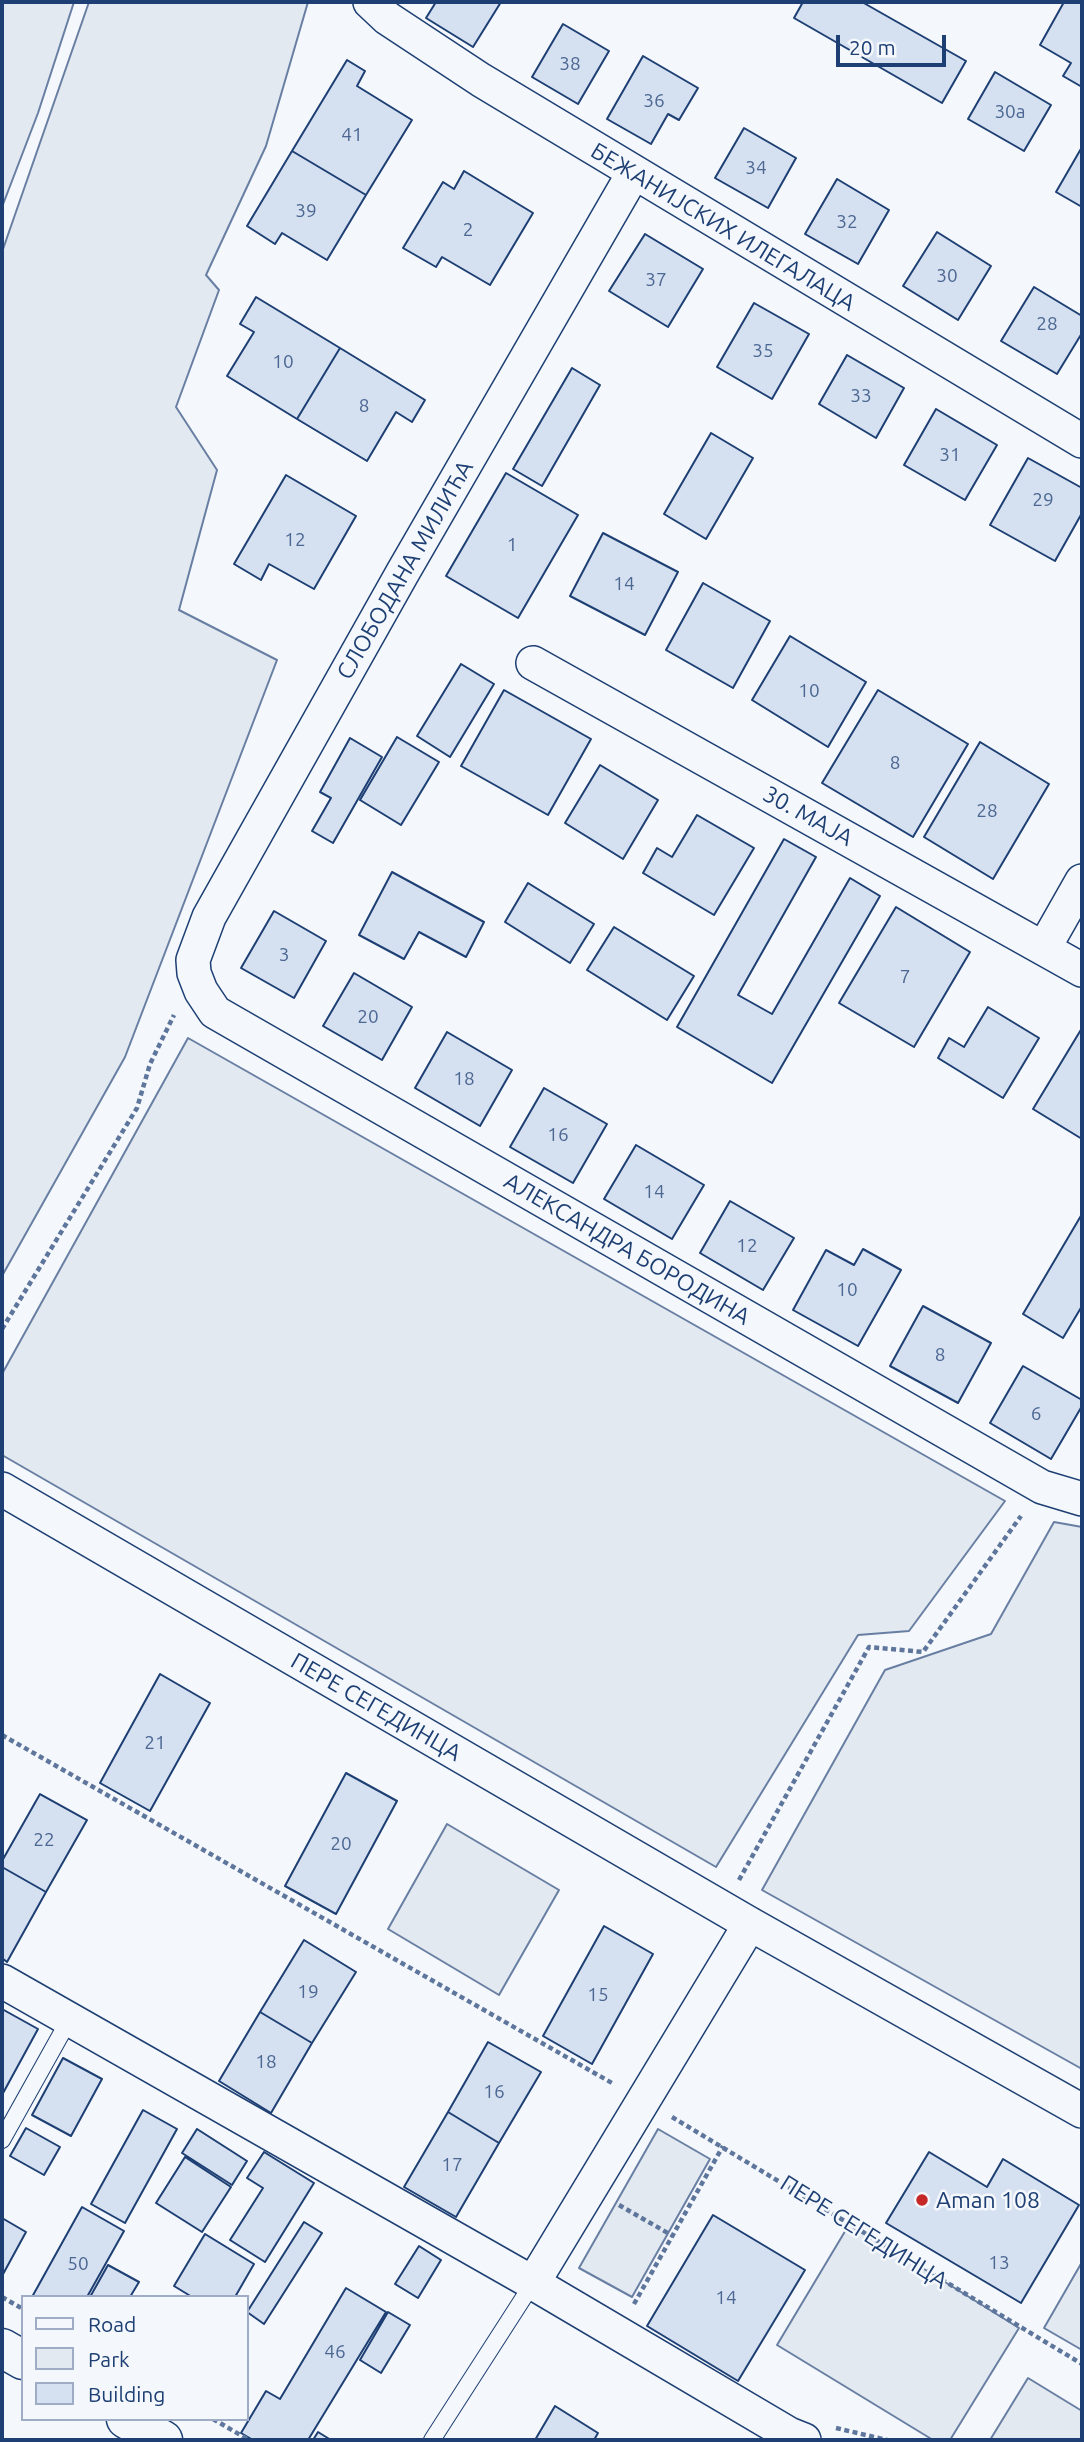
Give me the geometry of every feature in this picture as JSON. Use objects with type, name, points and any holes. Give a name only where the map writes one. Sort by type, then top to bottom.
[{"type":"main road","points":[[2,2348],[21,2359]]},
{"type":"main road","points":[[130,2421],[163,2440]]},
{"type":"street","name":"БЕЖАНИЈСКИХ ИЛЕГАЛАЦА","points":[[370,2],[387,18],[481,80],[633,174],[1082,441]]},
{"type":"street","name":"СЛОБОДАНА МИЛИЋА","points":[[194,973],[193,960],[209,917],[403,572],[633,174]]},
{"type":"street","name":"30. МАЈА","points":[[533,663],[1082,970]]},
{"type":"street","points":[[1044,948],[1082,881]]},
{"type":"street","name":"АЛЕКСАНДРА БОРОДИНА","points":[[194,973],[201,991],[215,1012],[1042,1487],[1082,1499]]},
{"type":"street","name":"ПЕРЕ СЕГЕДИНЦА","points":[[2,1489],[737,1916],[1082,2111]]},
{"type":"street","points":[[533,2283],[645,2102],[737,1916]]},
{"type":"street","points":[[2,1981],[533,2283],[789,2434],[814,2433]]},
{"type":"lane","points":[[2,2140],[69,2020]]},
{"type":"lane","points":[[432,2440],[533,2283]]},
{"type":"path","points":[[2,1329],[137,1108],[150,1064],[194,973]]},
{"type":"path","points":[[737,1916],[869,1647],[923,1652],[1042,1487]]},
{"type":"path","name":"ПЕРЕ СЕГЕДИНЦА","points":[[2,1735],[723,2146],[1082,2364]]},
{"type":"path","points":[[633,2305],[723,2146]]},
{"type":"path","points":[[591,2189],[673,2236]]},
{"type":"path","points":[[2,2297],[21,2308]]},
{"type":"path","points":[[215,2421],[248,2440]]},
{"type":"path","points":[[814,2433],[887,2440]]},
{"type":"green space","points":[[2,2],[74,2],[38,113],[2,207]]},
{"type":"green space","points":[[89,2],[308,2],[266,146],[206,275],[219,290],[176,407],[217,470],[179,610],[277,660],[125,1057],[2,1276],[2,252]]},
{"type":"green space","points":[[188,1038],[1005,1501],[909,1631],[858,1635],[716,1867],[2,1455],[2,1374]]},
{"type":"green space","points":[[1054,1522],[1082,1527],[1082,2069],[762,1890],[885,1670],[991,1634]]},
{"type":"green space","points":[[447,1824],[559,1890],[499,1995],[388,1929]]},
{"type":"green space","points":[[658,2129],[710,2159],[632,2297],[579,2268]]},
{"type":"green space","points":[[850,2223],[1019,2328],[950,2440],[933,2440],[777,2345]]},
{"type":"green space","points":[[1082,2262],[1082,2350],[1044,2328]]},
{"type":"green space","points":[[1028,2378],[1082,2411],[1082,2440],[990,2440]]},
{"type":"building","points":[[436,2],[501,2],[473,47],[426,18]]},
{"type":"building","points":[[803,2],[862,2],[966,61],[942,103],[794,18]]},
{"type":"building","points":[[1064,2],[1082,2],[1082,87],[1063,76],[1071,63],[1040,45]]},
{"type":"building","points":[[563,24],[609,51],[578,104],[532,77]]},
{"type":"building","points":[[643,56],[698,88],[679,120],[668,114],[651,144],[607,119]]},
{"type":"building","points":[[347,60],[365,71],[357,86],[412,120],[366,195],[292,151]]},
{"type":"building","points":[[995,72],[1051,105],[1024,151],[968,119]]},
{"type":"building","points":[[744,128],[796,158],[768,208],[715,178]]},
{"type":"building","points":[[1082,147],[1082,207],[1056,192]]},
{"type":"building","points":[[292,151],[366,195],[327,260],[282,233],[275,244],[247,226]]},
{"type":"building","points":[[464,171],[533,213],[490,285],[442,257],[436,267],[403,248],[443,182],[454,189]]},
{"type":"building","points":[[837,179],[889,210],[858,264],[805,234]]},
{"type":"building","points":[[937,232],[991,266],[958,320],[903,286]]},
{"type":"building","points":[[645,234],[703,269],[668,327],[609,291]]},
{"type":"building","points":[[1034,287],[1082,316],[1082,333],[1057,374],[1001,341]]},
{"type":"building","points":[[256,297],[340,348],[297,419],[227,376],[254,332],[240,324]]},
{"type":"building","points":[[754,303],[809,334],[772,399],[717,367]]},
{"type":"building","points":[[340,348],[425,400],[412,422],[396,412],[367,461],[297,419]]},
{"type":"building","points":[[847,355],[904,388],[876,438],[819,404]]},
{"type":"building","points":[[572,368],[600,385],[542,486],[513,469]]},
{"type":"building","points":[[936,409],[997,445],[965,500],[904,465]]},
{"type":"building","points":[[711,433],[753,458],[706,539],[664,514]]},
{"type":"building","points":[[1028,458],[1082,488],[1082,513],[1055,561],[990,525]]},
{"type":"building","points":[[506,473],[578,515],[518,618],[446,576]]},
{"type":"building","points":[[286,475],[356,516],[314,589],[269,564],[261,580],[234,564]]},
{"type":"building","points":[[603,533],[678,572],[645,635],[570,596]]},
{"type":"building","points":[[703,583],[770,621],[733,688],[666,650]]},
{"type":"building","points":[[790,636],[866,682],[828,747],[752,700]]},
{"type":"building","points":[[461,664],[494,684],[450,757],[417,736]]},
{"type":"building","points":[[504,690],[591,739],[548,815],[461,766]]},
{"type":"building","points":[[878,690],[968,744],[913,837],[822,783]]},
{"type":"building","points":[[397,737],[439,762],[401,825],[360,800]]},
{"type":"building","points":[[350,738],[382,757],[333,843],[312,831],[331,798],[320,792]]},
{"type":"building","points":[[980,742],[1049,784],[993,879],[924,837]]},
{"type":"building","points":[[600,765],[658,800],[623,859],[565,823]]},
{"type":"building","points":[[697,815],[754,848],[714,915],[643,873],[657,848],[672,857]]},
{"type":"building","points":[[784,839],[816,857],[738,995],[772,1014],[850,878],[880,896],[772,1083],[677,1027]]},
{"type":"building","points":[[392,872],[484,922],[466,957],[419,932],[404,959],[359,935]]},
{"type":"building","points":[[528,883],[594,924],[570,963],[505,922]]},
{"type":"building","points":[[896,907],[970,952],[914,1047],[839,1003]]},
{"type":"building","points":[[274,911],[326,941],[294,998],[241,968]]},
{"type":"building","points":[[614,927],[694,976],[667,1020],[587,970]]},
{"type":"building","points":[[354,973],[412,1007],[382,1060],[323,1026]]},
{"type":"building","points":[[988,1007],[1039,1038],[1003,1098],[938,1058],[949,1038],[964,1047]]},
{"type":"building","points":[[1082,1028],[1082,1139],[1033,1109]]},
{"type":"building","points":[[447,1032],[512,1070],[480,1126],[415,1088]]},
{"type":"building","points":[[544,1088],[607,1124],[573,1183],[510,1147]]},
{"type":"building","points":[[636,1145],[704,1185],[672,1239],[604,1199]]},
{"type":"building","points":[[730,1201],[794,1238],[763,1290],[700,1253]]},
{"type":"building","points":[[1082,1214],[1082,1306],[1063,1338],[1023,1314]]},
{"type":"building","points":[[863,1249],[901,1270],[858,1346],[793,1310],[826,1250],[854,1265]]},
{"type":"building","points":[[923,1306],[991,1343],[958,1403],[890,1366]]},
{"type":"building","points":[[1023,1366],[1082,1400],[1082,1406],[1051,1459],[990,1423]]},
{"type":"building","points":[[160,1674],[210,1703],[150,1811],[100,1783]]},
{"type":"building","points":[[346,1773],[397,1801],[336,1914],[285,1886]]},
{"type":"building","points":[[40,1794],[87,1820],[46,1892],[2,1867],[2,1861]]},
{"type":"building","points":[[2,1867],[46,1892],[7,1962],[2,1958]]},
{"type":"building","points":[[604,1926],[653,1954],[592,2064],[543,2036]]},
{"type":"building","points":[[304,1940],[356,1972],[312,2043],[260,2012]]},
{"type":"building","points":[[2,2009],[38,2029],[2,2095]]},
{"type":"building","points":[[260,2012],[312,2043],[271,2113],[219,2081]]},
{"type":"building","points":[[488,2042],[541,2072],[499,2143],[448,2112]]},
{"type":"building","points":[[63,2058],[102,2079],[71,2136],[32,2115]]},
{"type":"building","points":[[143,2110],[177,2129],[125,2223],[91,2204]]},
{"type":"building","points":[[448,2112],[499,2143],[456,2217],[404,2187]]},
{"type":"building","points":[[26,2128],[60,2147],[44,2175],[10,2156]]},
{"type":"building","points":[[197,2129],[247,2161],[232,2185],[182,2153]]},
{"type":"building","points":[[264,2152],[314,2183],[265,2262],[230,2240],[263,2188],[247,2178]]},
{"type":"building","points":[[929,2152],[987,2187],[1003,2159],[1079,2205],[1021,2303],[886,2223]]},
{"type":"building","points":[[185,2157],[231,2187],[202,2232],[156,2203]]},
{"type":"building","points":[[82,2207],[124,2231],[88,2295],[33,2295]]},
{"type":"building","points":[[713,2215],[805,2270],[738,2381],[647,2326]]},
{"type":"building","points":[[2,2218],[26,2232],[2,2276]]},
{"type":"building","points":[[304,2222],[322,2233],[264,2324],[248,2310]]},
{"type":"building","points":[[205,2234],[254,2264],[236,2295],[189,2295],[174,2286]]},
{"type":"building","points":[[419,2246],[441,2260],[418,2298],[395,2284]]},
{"type":"building","points":[[108,2265],[139,2282],[131,2295],[91,2295]]},
{"type":"building","points":[[346,2288],[386,2312],[308,2440],[253,2440],[241,2433],[266,2391],[280,2399]]},
{"type":"building","points":[[388,2312],[410,2325],[381,2373],[360,2360]]},
{"type":"building","points":[[555,2406],[598,2433],[594,2440],[535,2440]]},
{"type":"building","points":[[318,2432],[331,2440],[313,2440]]},
{"type":"place","name":"Aman 108","points":[[922,2200]]}]
